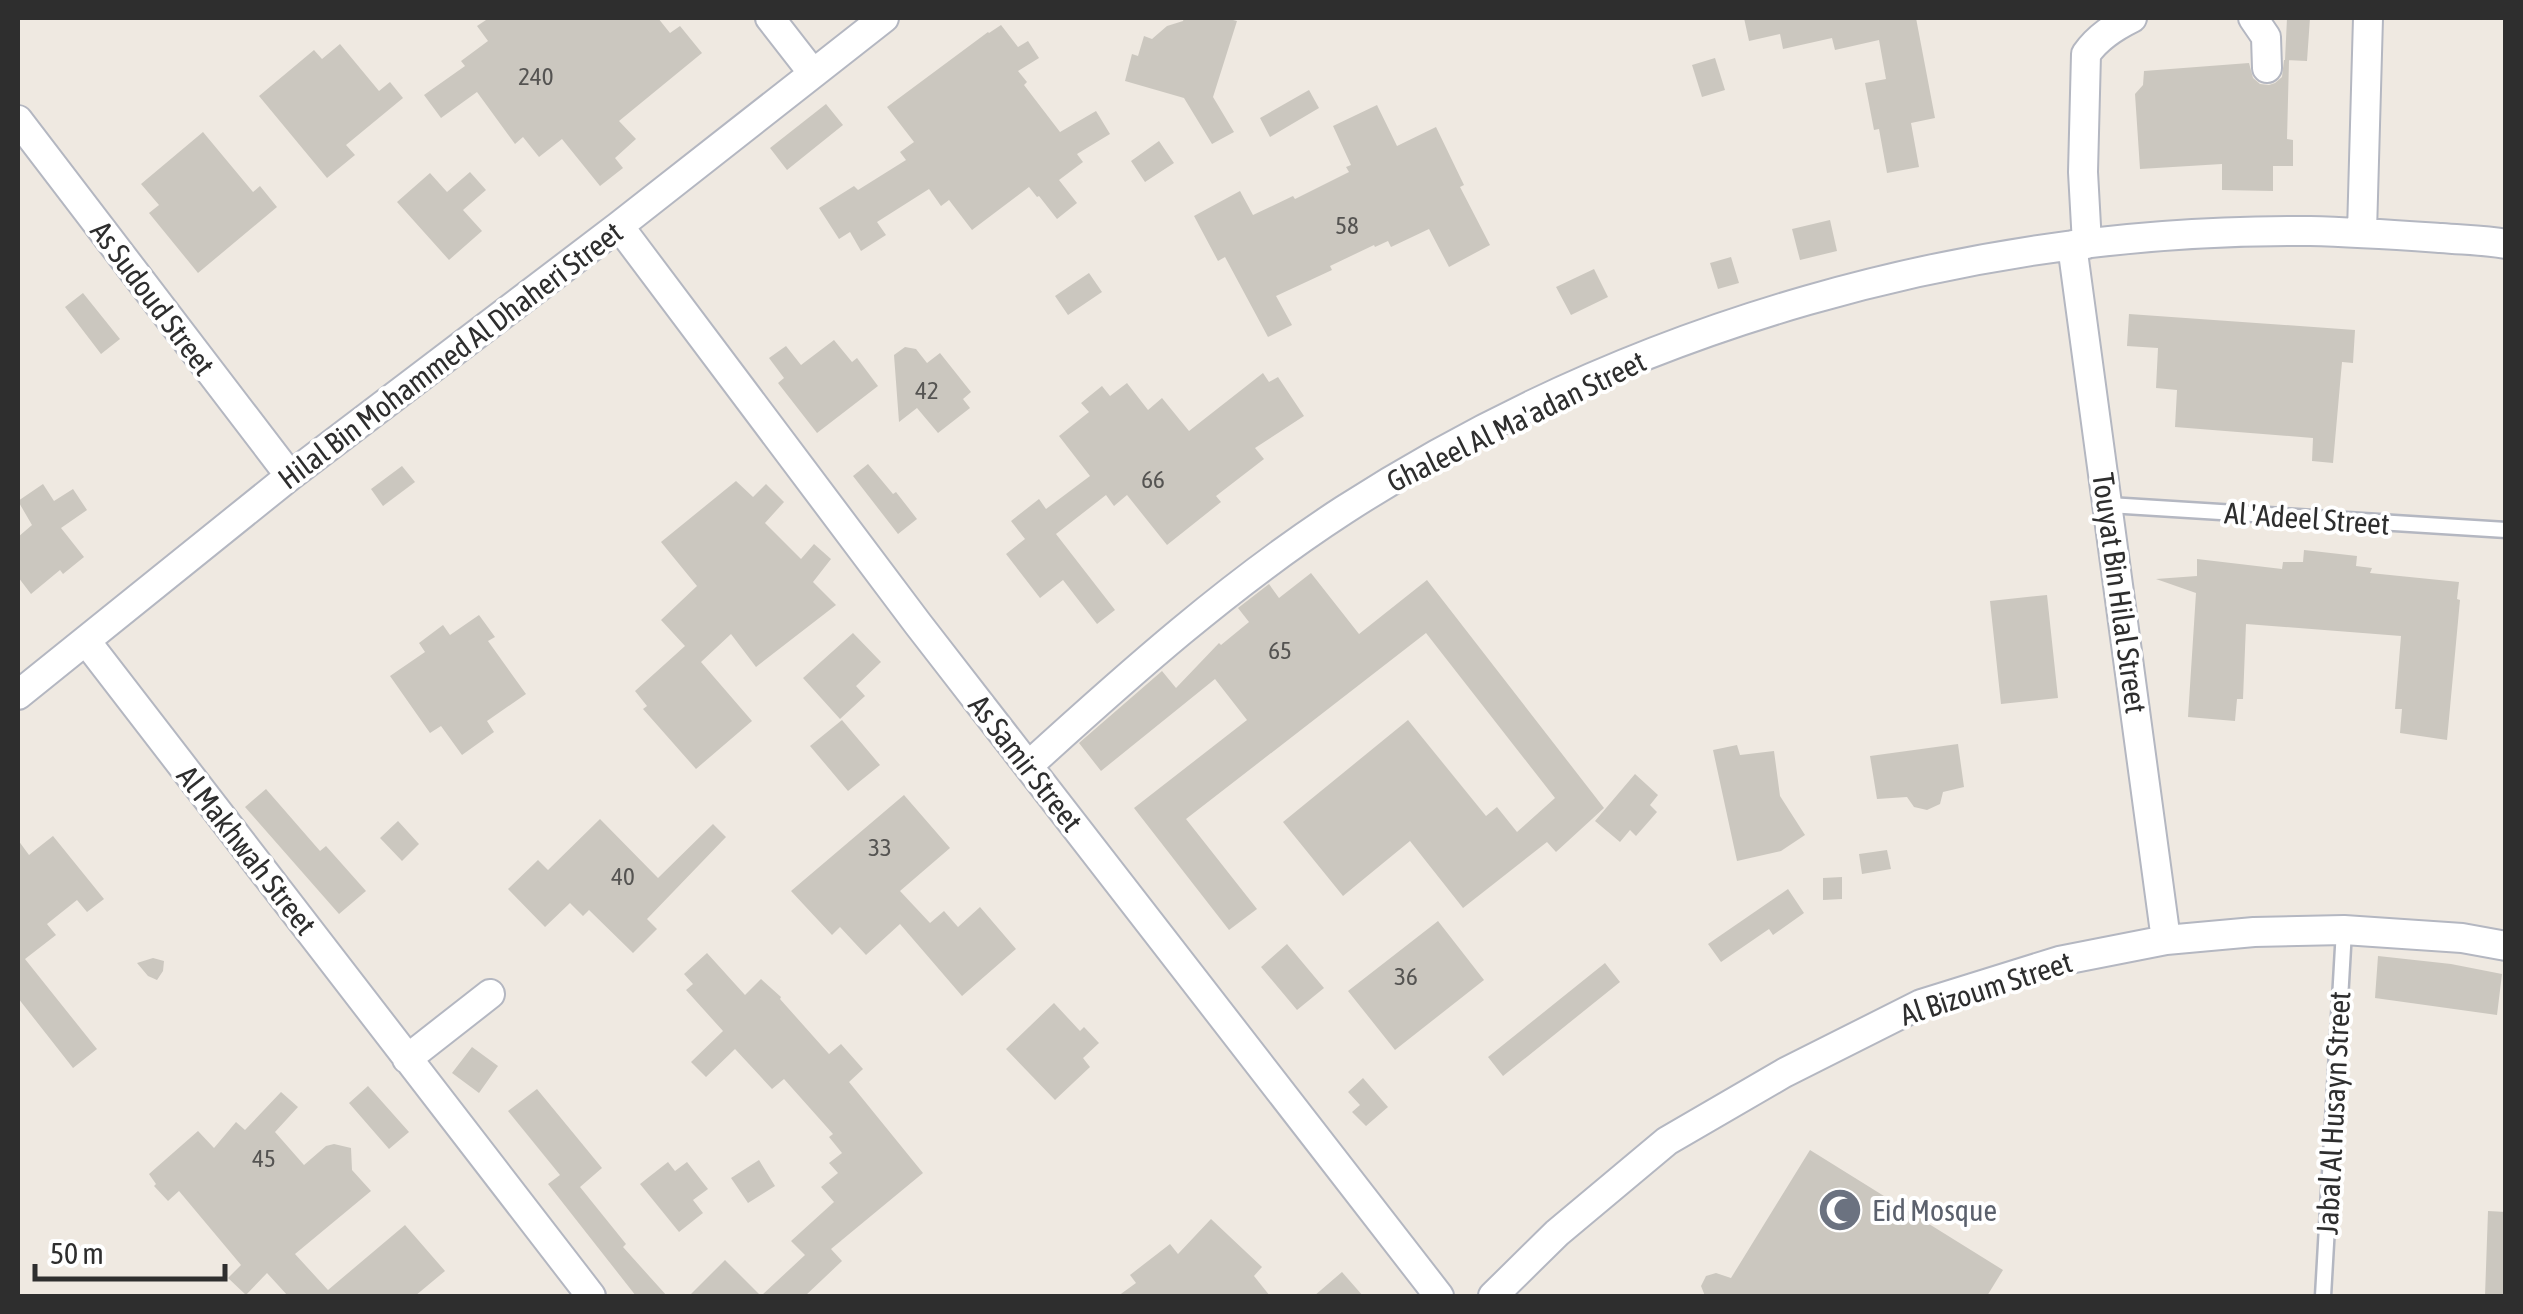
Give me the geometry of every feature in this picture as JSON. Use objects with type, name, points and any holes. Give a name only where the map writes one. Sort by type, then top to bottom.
[{"type":"street","points":[[770,18],[812,72]]},
{"type":"street","name":"Hilal Bin Mohammed Al Dhaheri Street","points":[[18,695],[290,476],[884,18]]},
{"type":"street","name":"Touyat Bin Hilal Street","points":[[2132,18],[2111,29],[2086,54],[2079,244],[2108,505],[2166,940]]},
{"type":"street","points":[[2253,18],[2266,37],[2267,68]]},
{"type":"street","points":[[2362,232],[2368,18]]},
{"type":"street","name":"As Sudoud Street","points":[[18,120],[290,476]]},
{"type":"street","name":"As Samir Street","points":[[619,226],[918,624],[1439,1296]]},
{"type":"street","name":"Ghaleel Al Ma'adan Street","points":[[1028,766],[1138,665],[1238,584],[1345,509],[1457,444],[1573,386],[1694,337],[1817,298],[1925,271],[2079,244],[2248,232],[2362,232],[2506,244]]},
{"type":"street","name":"Al Makhwah Street","points":[[86,641],[591,1296]]},
{"type":"street","name":"Al Bizoum Street","points":[[1493,1296],[1557,1234],[1668,1142],[1784,1073],[1921,1004],[2059,961],[2166,940],[2254,932],[2344,930],[2462,938],[2506,946]]},
{"type":"street","points":[[408,1059],[490,994]]},
{"type":"lane","name":"Al 'Adeel Street","points":[[2108,505],[2506,530]]},
{"type":"lane","name":"Jabal Al Husayn Street","points":[[2323,1296],[2344,930]]},
{"type":"building","points":[[489,18],[658,18],[670,33],[680,26],[702,53],[619,121],[636,139],[615,158],[623,168],[600,186],[562,139],[539,157],[523,137],[515,144],[477,92],[441,118],[424,95],[465,66],[461,61],[488,41],[477,26]]},
{"type":"building","points":[[1184,18],[1237,21],[1213,97],[1234,132],[1212,144],[1184,98],[1125,81],[1132,54],[1138,56],[1144,36],[1152,39]]},
{"type":"building","points":[[1744,18],[1916,18],[1935,118],[1911,123],[1919,167],[1887,173],[1865,83],[1886,79],[1879,40],[1835,50],[1832,38],[1783,49],[1780,34],[1749,41]]},
{"type":"building","points":[[2287,18],[2310,18],[2307,61],[2285,60]]},
{"type":"building","points":[[1001,25],[1018,47],[1028,41],[1039,58],[1018,71],[1060,132],[1096,111],[1110,134],[1077,154],[1083,162],[1059,180],[1077,203],[1057,219],[1029,187],[972,230],[949,200],[941,206],[929,189],[877,222],[886,235],[861,251],[850,232],[839,239],[819,208],[854,186],[858,190],[906,160],[900,152],[914,142],[887,107]]},
{"type":"building","points":[[340,44],[379,91],[390,82],[403,98],[346,145],[355,155],[327,178],[259,96],[314,50],[322,59]]},
{"type":"building","points":[[1715,58],[1725,90],[1702,97],[1692,65]]},
{"type":"building","points":[[2284,60],[2289,60],[2287,139],[2293,140],[2293,166],[2273,166],[2273,191],[2222,190],[2222,164],[2140,169],[2135,94],[2143,85],[2144,71],[2249,63],[2253,78],[2269,85],[2282,77]]},
{"type":"building","points":[[1309,90],[1319,108],[1270,137],[1260,118]]},
{"type":"building","points":[[826,104],[843,125],[787,170],[770,148]]},
{"type":"building","points":[[1377,105],[1397,146],[1436,127],[1464,185],[1460,187],[1490,245],[1449,267],[1429,229],[1391,247],[1388,241],[1374,245],[1276,296],[1292,325],[1268,337],[1225,257],[1218,261],[1194,216],[1240,191],[1253,215],[1349,172],[1346,167],[1351,165],[1333,126]]},
{"type":"building","points":[[203,132],[253,192],[260,186],[277,207],[198,273],[149,213],[159,205],[141,184]]},
{"type":"building","points":[[1159,141],[1174,163],[1145,182],[1131,161]]},
{"type":"building","points":[[470,172],[486,190],[463,210],[482,231],[449,260],[397,202],[430,173],[447,192]]},
{"type":"building","points":[[1830,220],[1837,251],[1800,260],[1792,229]]},
{"type":"building","points":[[1731,257],[1739,283],[1718,289],[1710,263]]},
{"type":"building","points":[[1594,269],[1608,297],[1571,315],[1556,287]]},
{"type":"building","points":[[1089,273],[1102,292],[1068,315],[1055,296]]},
{"type":"building","points":[[83,293],[120,339],[101,354],[65,307]]},
{"type":"building","points":[[2129,314],[2355,330],[2353,363],[2342,362],[2333,463],[2312,461],[2313,438],[2175,427],[2177,390],[2156,388],[2158,348],[2127,346]]},
{"type":"building","points":[[834,340],[852,362],[857,358],[878,386],[817,433],[778,383],[784,378],[769,358],[786,346],[801,365]]},
{"type":"building","points":[[905,347],[916,349],[927,363],[940,353],[971,392],[963,399],[970,408],[938,433],[917,408],[899,422],[894,355]]},
{"type":"building","points":[[1263,373],[1269,382],[1278,377],[1304,416],[1255,448],[1264,459],[1216,496],[1221,502],[1167,545],[1127,495],[1114,506],[1106,495],[1056,534],[1115,610],[1097,624],[1063,580],[1040,598],[1006,554],[1025,539],[1011,521],[1039,499],[1046,509],[1090,476],[1059,436],[1089,412],[1081,403],[1102,386],[1110,396],[1127,383],[1148,410],[1162,398],[1189,431]]},
{"type":"building","points":[[868,464],[917,519],[898,534],[853,476]]},
{"type":"building","points":[[402,466],[415,482],[383,506],[371,489]]},
{"type":"building","points":[[736,481],[753,497],[766,484],[784,502],[765,523],[801,559],[814,544],[831,559],[813,582],[836,605],[756,667],[731,634],[701,662],[752,721],[696,769],[643,709],[647,706],[635,691],[685,646],[661,620],[697,586],[661,542]]},
{"type":"building","points":[[43,484],[54,501],[73,489],[87,510],[61,528],[84,557],[63,574],[60,570],[31,594],[18,577],[18,537],[32,525],[18,501]]},
{"type":"building","points":[[2304,550],[2357,556],[2356,566],[2372,568],[2370,573],[2459,582],[2447,740],[2400,733],[2402,709],[2395,709],[2401,636],[2246,624],[2243,699],[2237,699],[2235,721],[2188,717],[2196,593],[2156,579],[2197,576],[2197,559],[2282,569],[2283,562],[2303,562]]},
{"type":"building","points":[[1311,573],[1359,634],[1427,580],[1604,808],[1556,852],[1547,842],[1463,908],[1410,841],[1343,896],[1283,822],[1408,720],[1486,816],[1497,807],[1517,832],[1555,798],[1426,633],[1186,819],[1257,909],[1229,930],[1134,808],[1247,720],[1215,679],[1101,771],[1079,743],[1162,671],[1176,688],[1219,643],[1249,622],[1238,608],[1269,584],[1279,598]]},
{"type":"building","points":[[2047,595],[2058,698],[2001,704],[1990,601]]},
{"type":"building","points":[[479,615],[495,637],[488,641],[526,694],[487,721],[494,732],[462,755],[441,726],[430,733],[390,676],[425,652],[419,643],[443,625],[450,635]]},
{"type":"building","points":[[853,633],[881,662],[856,686],[865,696],[840,719],[803,678]]},
{"type":"building","points":[[842,720],[880,765],[848,791],[810,746]]},
{"type":"building","points":[[1958,744],[1964,787],[1943,792],[1940,804],[1927,810],[1914,807],[1907,797],[1877,799],[1870,756]]},
{"type":"building","points":[[1737,745],[1740,755],[1774,751],[1780,796],[1805,835],[1781,851],[1737,861],[1713,750]]},
{"type":"building","points":[[1635,774],[1658,795],[1650,805],[1657,812],[1636,836],[1630,830],[1620,842],[1595,821]]},
{"type":"building","points":[[266,789],[320,851],[326,846],[366,891],[339,914],[245,807]]},
{"type":"building","points":[[904,795],[950,848],[900,891],[930,923],[944,911],[958,927],[980,907],[1016,949],[962,996],[900,924],[866,955],[840,927],[832,935],[791,891]]},
{"type":"building","points":[[600,819],[658,878],[713,824],[726,837],[647,919],[657,929],[633,953],[589,910],[583,916],[570,903],[545,927],[508,889],[538,860],[548,870]]},
{"type":"building","points":[[398,821],[419,844],[402,861],[380,838]]},
{"type":"building","points":[[53,836],[104,899],[87,912],[77,900],[47,924],[56,935],[25,959],[97,1049],[73,1068],[18,998],[18,840],[29,855]]},
{"type":"building","points":[[1887,850],[1891,869],[1862,874],[1859,854]]},
{"type":"building","points":[[1842,877],[1842,899],[1823,900],[1823,878]]},
{"type":"building","points":[[1788,889],[1804,913],[1773,935],[1769,929],[1721,962],[1708,944]]},
{"type":"building","points":[[1438,921],[1484,980],[1395,1050],[1348,991]]},
{"type":"building","points":[[1287,944],[1324,988],[1297,1010],[1261,967]]},
{"type":"building","points":[[707,953],[745,995],[761,979],[829,1054],[841,1044],[863,1069],[849,1082],[923,1173],[831,1249],[842,1261],[805,1296],[761,1296],[805,1255],[791,1241],[834,1202],[821,1187],[838,1173],[829,1163],[842,1153],[829,1137],[833,1134],[784,1079],[772,1089],[735,1049],[706,1077],[691,1062],[723,1031],[686,990],[693,984],[684,974]]},
{"type":"building","points":[[2378,956],[2502,974],[2497,1015],[2375,998]]},
{"type":"building","points":[[153,958],[164,961],[157,980],[137,963]]},
{"type":"building","points":[[1605,963],[1620,982],[1503,1076],[1488,1057]]},
{"type":"building","points":[[1054,1003],[1080,1031],[1084,1027],[1099,1043],[1083,1058],[1090,1067],[1055,1100],[1006,1049]]},
{"type":"building","points":[[472,1047],[498,1066],[479,1093],[452,1073]]},
{"type":"building","points":[[1363,1078],[1388,1107],[1366,1126],[1352,1112],[1360,1105],[1348,1092]]},
{"type":"building","points":[[368,1086],[409,1132],[389,1149],[349,1103]]},
{"type":"building","points":[[537,1089],[602,1168],[580,1187],[626,1244],[623,1247],[667,1296],[636,1296],[548,1184],[560,1175],[508,1111]]},
{"type":"building","points":[[281,1092],[298,1107],[275,1132],[304,1165],[326,1146],[351,1148],[352,1170],[371,1191],[295,1254],[328,1290],[405,1225],[445,1271],[415,1296],[288,1296],[267,1273],[246,1295],[228,1278],[241,1265],[179,1191],[168,1201],[154,1186],[149,1174],[198,1131],[214,1148],[236,1122],[245,1130]]},
{"type":"building","name":"Eid Mosque","points":[[1810,1150],[2003,1270],[1987,1296],[1705,1296],[1701,1286],[1706,1276],[1716,1273],[1731,1278]]},
{"type":"building","points":[[759,1160],[775,1186],[748,1203],[731,1178]]},
{"type":"building","points":[[668,1162],[675,1171],[687,1162],[708,1189],[693,1200],[703,1213],[679,1232],[640,1184]]},
{"type":"building","points":[[2488,1211],[2506,1212],[2506,1296],[2485,1296]]},
{"type":"building","points":[[1211,1219],[1262,1267],[1254,1276],[1270,1296],[1118,1296],[1136,1283],[1130,1275],[1170,1244],[1178,1254]]},
{"type":"building","points":[[725,1260],[761,1296],[689,1296]]},
{"type":"building","points":[[1342,1272],[1363,1296],[1314,1296]]},
{"type":"place","name":"Eid Mosque","points":[[1840,1210]]}]
